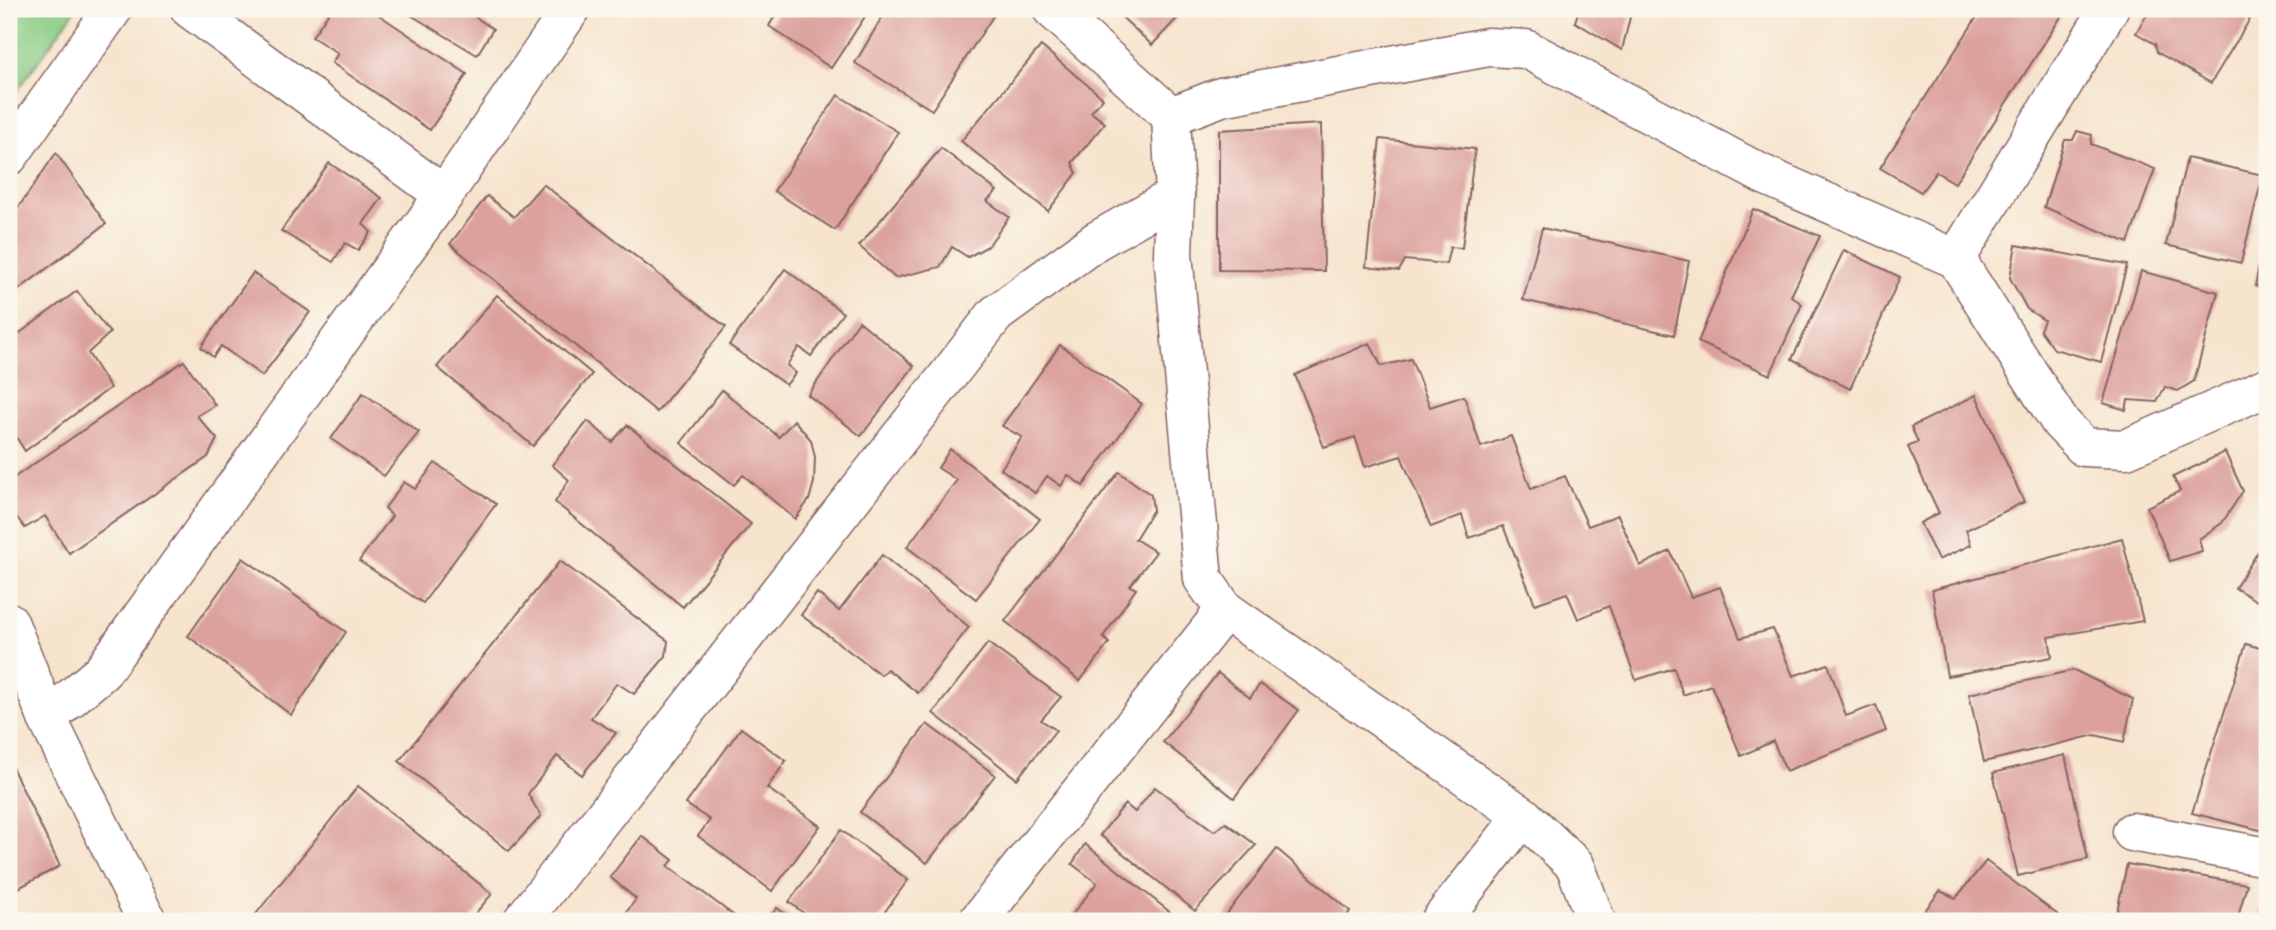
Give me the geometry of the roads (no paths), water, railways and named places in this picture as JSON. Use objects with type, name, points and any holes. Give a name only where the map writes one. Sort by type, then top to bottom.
[{"type":"street","points":[[9,156],[113,9]]},
{"type":"street","points":[[190,9],[444,195]]},
{"type":"street","points":[[47,718],[102,672],[444,195],[571,9]]},
{"type":"street","points":[[1052,9],[1171,116],[1175,195],[1173,254],[1203,579],[1225,610],[1523,816],[1575,865],[1596,921]]},
{"type":"street","points":[[1956,259],[2109,9]]},
{"type":"street","points":[[1171,116],[1221,97],[1488,47],[1526,49],[1762,174],[1956,259],[2060,422],[2084,447],[2126,449],[2267,387]]},
{"type":"street","points":[[522,921],[996,314],[1096,241],[1175,195]]},
{"type":"street","points":[[978,921],[1225,610]]},
{"type":"street","points":[[9,622],[47,718],[147,921]]},
{"type":"street","points":[[1440,921],[1523,816]]},
{"type":"street","points":[[2132,832],[2267,858]]}]
